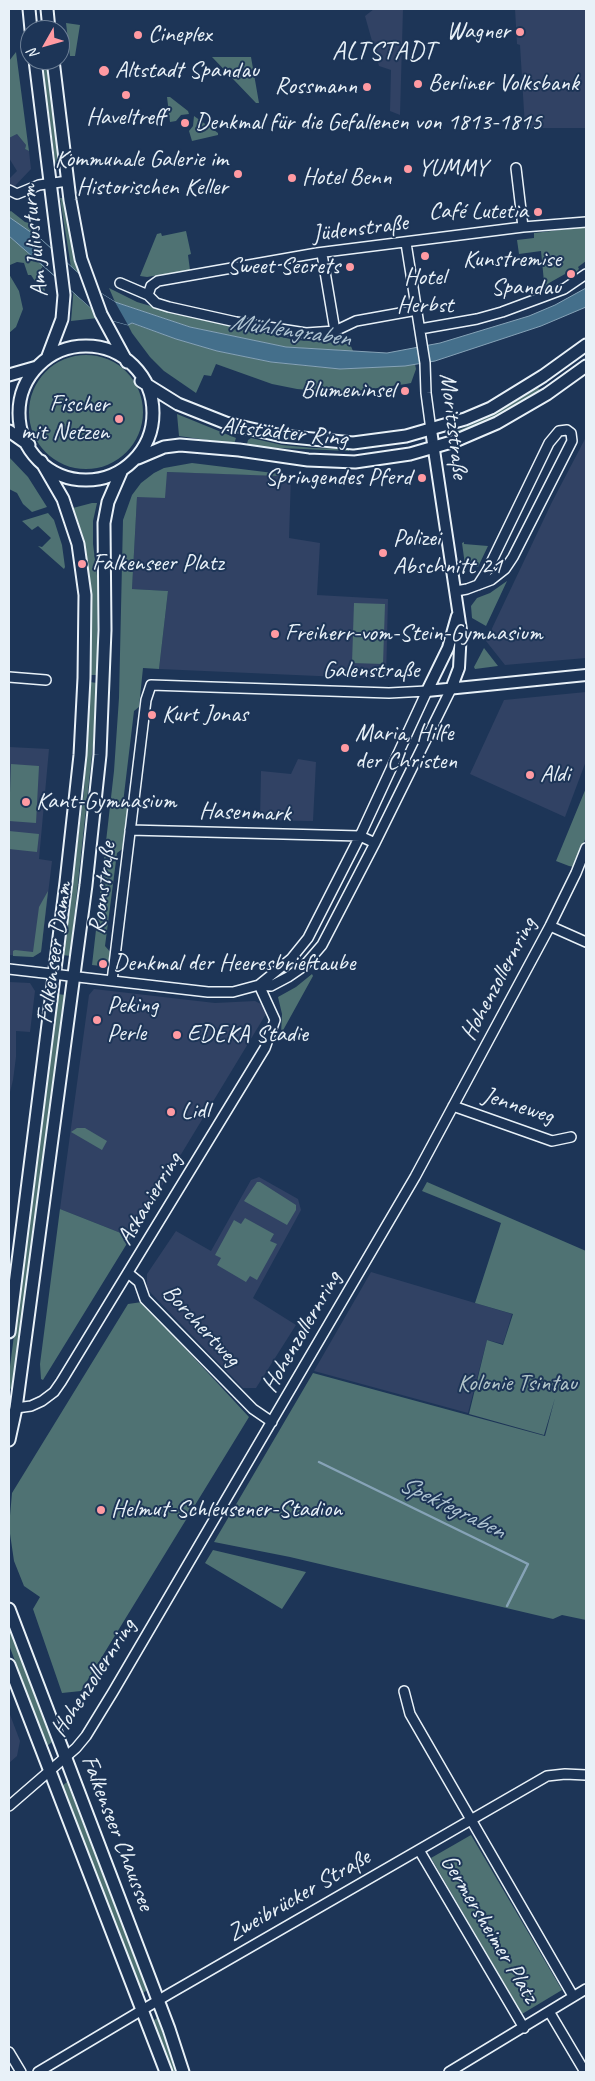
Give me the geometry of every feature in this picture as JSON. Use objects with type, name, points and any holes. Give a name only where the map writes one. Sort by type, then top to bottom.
[{"type":"main road","name":"Am Juliusturm","points":[[36,70],[63,282],[62,319],[48,356]]},
{"type":"main road","name":"Am Juliusturm","points":[[54,70],[68,182],[76,232],[88,282],[101,314],[129,366]]},
{"type":"main road","points":[[91,345],[111,353],[129,366],[142,381],[150,398],[152,419],[150,433],[138,458],[121,472],[99,480],[82,481],[59,473],[41,461],[30,446],[20,425],[19,404],[25,384],[37,367],[48,356],[70,346],[91,345]]},
{"type":"main road","name":"Altstädter Ring","points":[[142,381],[178,404],[210,418],[243,428],[282,436],[353,443],[406,436],[465,420],[491,408],[543,376],[586,345]]},
{"type":"main road","name":"Altstädter Ring","points":[[138,458],[164,447],[176,445],[238,450],[308,460],[355,462],[410,454],[455,442],[497,424],[547,394],[586,366]]},
{"type":"main road","points":[[9,375],[37,367]]},
{"type":"main road","points":[[9,431],[30,446]]},
{"type":"main road","name":"Falkenseer Damm","points":[[9,1332],[80,756],[84,670],[85,595],[82,564],[72,525],[61,495],[41,461]]},
{"type":"main road","name":"Falkenseer Damm","points":[[9,1440],[86,884],[100,755],[105,630],[104,523],[108,502],[121,472]]},
{"type":"main road","name":"Falkenseer Chaussee","points":[[9,1609],[184,2072]]},
{"type":"main road","name":"Falkenseer Chaussee","points":[[9,1665],[166,2072]]},
{"type":"street","points":[[516,168],[523,227]]},
{"type":"street","points":[[9,190],[17,194],[39,185],[68,182]]},
{"type":"street","name":"Jüdenstraße","points":[[148,295],[151,286],[158,281],[322,254],[523,227],[586,222]]},
{"type":"street","name":"Moritzstraße","points":[[406,243],[425,363],[426,392],[431,430],[461,630],[459,668],[451,689]]},
{"type":"street","points":[[322,254],[335,331]]},
{"type":"street","points":[[420,329],[477,319],[502,312],[564,289],[586,274]]},
{"type":"street","points":[[120,283],[148,295],[156,303],[169,307],[244,324],[306,333],[335,331],[356,321],[417,310]]},
{"type":"street","points":[[456,591],[478,585],[491,580],[505,569],[513,557],[572,441],[571,434],[566,430],[559,431],[549,443],[487,571],[478,585]]},
{"type":"street","name":"Moritzstraße","points":[[427,692],[448,648],[458,614]]},
{"type":"street","name":"Galenstraße","points":[[155,684],[389,693],[427,692],[586,675]]},
{"type":"street","points":[[9,677],[46,680]]},
{"type":"street","name":"Roonstraße","points":[[112,981],[146,700],[151,685],[155,684]]},
{"type":"street","points":[[9,969],[208,992],[233,992],[260,985],[272,986],[288,978],[315,955],[328,935],[451,689]]},
{"type":"street","points":[[260,985],[302,948],[360,836],[427,692]]},
{"type":"street","name":"Hasenmark","points":[[130,830],[360,836]]},
{"type":"street","points":[[360,836],[375,843]]},
{"type":"street","name":"Hohenzollernring","points":[[9,1806],[86,1736],[99,1715],[200,1540],[272,1422],[394,1214],[550,926],[586,848]]},
{"type":"street","points":[[550,926],[586,942]]},
{"type":"street","points":[[302,948],[315,955]]},
{"type":"street","name":"Askanierring","points":[[12,1408],[31,1406],[54,1392],[265,1048],[275,1020],[272,1009],[260,985]]},
{"type":"street","name":"Jenneweg","points":[[454,1106],[552,1141],[571,1137]]},
{"type":"street","name":"Borchertweg","points":[[128,1273],[139,1282],[145,1298],[253,1409],[272,1422]]},
{"type":"street","name":"Germersheimer Platz","points":[[404,1691],[410,1714],[574,1996]]},
{"type":"street","name":"Zweibrücker Straße","points":[[38,2072],[158,2000],[547,1776],[565,1774],[586,1775]]},
{"type":"street","name":"Germersheimer Platz","points":[[418,1850],[524,2028]]},
{"type":"street","points":[[450,2072],[586,1989]]},
{"type":"street","points":[[550,2012],[585,2072]]},
{"type":"street","points":[[9,2052],[20,2072]]},
{"type":"shaded area","points":[[374,9],[403,9],[400,115],[390,111],[391,70],[379,66],[365,16]]},
{"type":"shaded area","points":[[515,9],[586,9],[586,128],[525,128],[520,45],[517,44]]},
{"type":"shaded area","points":[[17,134],[26,145],[25,149],[29,151],[31,169],[13,188],[9,184],[9,179],[17,171],[9,158],[9,138]]},
{"type":"shaded area","points":[[9,217],[42,240],[99,292],[115,302],[190,327],[286,347],[387,353],[440,343],[529,316],[555,305],[586,288],[586,307],[541,326],[435,361],[405,366],[340,369],[271,362],[217,351],[132,323],[128,325],[110,320],[91,308],[9,236]]},
{"type":"shaded area","points":[[586,437],[586,658],[505,665],[486,641],[552,502]]},
{"type":"shaded area","points":[[166,472],[291,476],[289,538],[320,543],[317,595],[388,599],[386,679],[159,669],[168,591],[132,589],[137,497]]},
{"type":"shaded area","points":[[586,692],[586,761],[565,817],[470,774],[504,700]]},
{"type":"shaded area","points":[[9,747],[49,749],[39,859],[52,861],[41,952],[33,957],[9,955]]},
{"type":"shaded area","points":[[298,759],[316,762],[313,821],[260,820],[261,771],[291,774]]},
{"type":"shaded area","points":[[9,982],[30,983],[35,991],[30,1032],[16,1031],[16,1057],[9,1096]]},
{"type":"shaded area","points":[[94,989],[215,1003],[255,1001],[261,1004],[266,1014],[131,1237],[60,1209],[89,995]]},
{"type":"shaded area","points":[[259,1177],[298,1199],[301,1210],[253,1298],[296,1325],[256,1388],[243,1388],[147,1289],[147,1274],[176,1231],[211,1251],[251,1180]]},
{"type":"shaded area","points":[[371,1272],[512,1314],[503,1344],[487,1340],[468,1413],[314,1371]]},
{"type":"shaded area","points":[[9,1712],[20,1741],[17,1756],[9,1763]]},
{"type":"green space","points":[[70,24],[80,25],[75,56],[70,56]]},
{"type":"green space","points":[[16,52],[29,151],[25,149],[26,145],[17,134],[9,138],[9,61]]},
{"type":"green space","points":[[212,57],[251,57],[259,103],[256,103]]},
{"type":"green space","points":[[40,70],[50,70],[62,163],[56,164],[48,107],[43,92]]},
{"type":"green space","points":[[167,97],[170,97],[188,111],[189,114],[181,115],[176,121],[170,122]]},
{"type":"green space","points":[[194,116],[218,133],[218,135],[192,141],[189,131],[193,126]]},
{"type":"green space","points":[[60,198],[66,198],[98,318],[71,321],[74,286]]},
{"type":"green space","points":[[11,211],[25,222],[37,225],[39,238],[9,217],[9,212]]},
{"type":"green space","points":[[586,227],[586,261],[578,267],[579,269],[576,272],[574,269],[549,283],[550,289],[545,292],[541,251],[519,254],[517,240],[534,238],[534,233]]},
{"type":"green space","points":[[186,231],[191,254],[188,255],[190,270],[147,277],[140,276],[157,234],[161,233],[162,236]]},
{"type":"green space","points":[[9,236],[42,264],[45,292],[42,292],[31,275],[28,275],[24,263],[17,262],[10,265],[9,269]]},
{"type":"green space","points":[[9,274],[19,291],[23,309],[16,327],[9,333]]},
{"type":"green space","points":[[109,288],[137,302],[181,315],[295,340],[350,344],[353,351],[286,347],[190,327],[115,302]]},
{"type":"green space","points":[[131,323],[217,351],[271,362],[340,369],[415,364],[416,369],[411,383],[356,391],[331,392],[297,389],[272,384],[216,364],[211,376],[204,375],[196,393],[164,371],[150,357],[132,333],[128,325]]},
{"type":"green space","points":[[86,355],[108,359],[118,364],[134,380],[139,390],[143,412],[139,434],[134,444],[118,460],[108,465],[86,469],[64,465],[54,460],[38,444],[33,434],[29,412],[33,390],[38,380],[54,364],[64,359]]},
{"type":"green space","points":[[538,388],[540,390],[506,412],[452,436],[452,433],[491,416]]},
{"type":"green space","points":[[177,414],[236,438],[234,444],[179,436]]},
{"type":"green space","points":[[251,438],[282,445],[349,449],[349,451],[257,447],[247,444]]},
{"type":"green space","points":[[9,457],[28,477],[47,507],[32,512],[23,504],[17,493],[9,489]]},
{"type":"green space","points":[[192,463],[306,477],[167,472],[165,498],[137,497],[132,589],[168,591],[159,669],[143,668],[139,707],[134,711],[123,803],[129,811],[125,847],[117,853],[105,946],[112,954],[110,967],[92,965],[114,771],[119,698],[123,520],[132,495],[141,483],[164,468]]},
{"type":"green space","points":[[97,503],[93,521],[93,544],[98,584],[97,675],[90,675],[91,619],[89,575],[82,534],[73,508]]},
{"type":"green space","points":[[48,513],[54,520],[62,545],[64,569],[38,546],[42,547],[51,538],[38,526],[32,530],[22,521]]},
{"type":"green space","points":[[464,542],[464,544],[488,546],[478,567],[465,565],[462,543]]},
{"type":"green space","points":[[507,581],[486,626],[472,618],[471,606],[477,598],[490,593]]},
{"type":"green space","points":[[354,603],[385,604],[383,664],[352,663]]},
{"type":"green space","points":[[484,648],[498,666],[475,669],[474,667]]},
{"type":"green space","points":[[90,682],[97,683],[93,745],[70,956],[63,955],[84,792]]},
{"type":"green space","points":[[11,764],[39,766],[36,823],[9,821]]},
{"type":"green space","points":[[586,788],[586,837],[574,867],[556,861]]},
{"type":"green space","points":[[9,831],[39,834],[37,852],[9,849]]},
{"type":"green space","points":[[48,891],[41,952],[33,957],[13,956],[13,951],[15,950],[33,952],[39,907]]},
{"type":"green space","points":[[312,974],[313,976],[281,1034],[282,1014],[278,997],[296,987]]},
{"type":"green space","points":[[58,994],[65,995],[14,1388],[9,1389],[9,1374]]},
{"type":"green space","points":[[77,1128],[85,1128],[107,1141],[102,1150],[71,1132]]},
{"type":"green space","points":[[257,1182],[260,1182],[296,1205],[296,1210],[287,1225],[244,1201]]},
{"type":"green space","name":"Kolonie Tsintau","points":[[427,1182],[586,1251],[586,1620],[562,1615],[553,1619],[290,1557],[214,1542],[313,1373],[545,1436],[555,1398],[544,1435],[469,1414],[487,1340],[503,1345],[513,1314],[475,1303],[501,1223],[422,1191]]},
{"type":"green space","points":[[60,1209],[131,1237],[43,1380],[41,1379],[40,1364]]},
{"type":"green space","points":[[245,1218],[274,1234],[270,1241],[277,1244],[257,1280],[250,1276],[246,1282],[217,1265],[221,1258],[215,1255],[234,1220],[241,1224]]},
{"type":"green space","name":"Helmut-Schleusener-Stadion","points":[[142,1302],[249,1417],[81,1691],[62,1693],[33,1609],[40,1597],[24,1586],[14,1561],[9,1527],[12,1493],[128,1304]]},
{"type":"green space","points":[[213,1550],[306,1572],[282,1609],[205,1563]]},
{"type":"green space","points":[[9,1628],[52,1742],[47,1746],[9,1645]]},
{"type":"green space","points":[[67,1782],[147,1990],[143,1993],[62,1786]]},
{"type":"green space","points":[[471,1835],[562,1990],[522,2014],[431,1858]]},
{"type":"green space","points":[[157,2018],[178,2072],[173,2072],[153,2021]]},
{"type":"pier","points":[[39,238],[99,292],[115,302],[128,325],[110,320],[91,308],[42,264]]},
{"type":"waterway","name":"Spektegraben","points":[[319,1462],[528,1564],[507,1606]]},
{"type":"place","name":"Wagner","points":[[520,32]]},
{"type":"place","name":"Cineplex","points":[[138,35]]},
{"type":"place","name":"Altstadt Spandau","points":[[104,71]]},
{"type":"place","name":"Berliner Volksbank","points":[[418,84]]},
{"type":"place","name":"Rossmann","points":[[367,87]]},
{"type":"place","name":"Haveltreff","points":[[126,95]]},
{"type":"place","name":"Denkmal für die Gefallenen von 1813-1815","points":[[185,123]]},
{"type":"place","name":"YUMMY","points":[[408,169]]},
{"type":"place","name":"Kommunale Galerie im Historischen Keller","points":[[238,174]]},
{"type":"place","name":"Hotel Benn","points":[[292,178]]},
{"type":"place","name":"Café Lutetia","points":[[538,212]]},
{"type":"place","name":"Hotel Herbst","points":[[425,256]]},
{"type":"place","name":"Sweet Secrets","points":[[350,267]]},
{"type":"place","name":"Kunstremise Spandau","points":[[571,274]]},
{"type":"place","name":"Blumeninsel","points":[[405,391]]},
{"type":"place","name":"Fischer mit Netzen","points":[[119,419]]},
{"type":"place","name":"Springendes Pferd","points":[[422,478]]},
{"type":"place","name":"Polizei Abschnitt 21","points":[[383,553]]},
{"type":"place","name":"Falkenseer Platz","points":[[82,564]]},
{"type":"place","name":"Freiherr-vom-Stein-Gymnasium","points":[[275,634]]},
{"type":"place","name":"Kurt Jonas","points":[[152,715]]},
{"type":"place","name":"Maria, Hilfe der Christen","points":[[345,748]]},
{"type":"place","name":"Aldi","points":[[530,775]]},
{"type":"place","name":"Kant-Gymnasium","points":[[26,802]]},
{"type":"place","name":"Denkmal der Heeresbrieftaube","points":[[103,964]]},
{"type":"place","name":"Peking Perle","points":[[97,1020]]},
{"type":"place","name":"EDEKA Stadie","points":[[177,1035]]},
{"type":"place","name":"Lidl","points":[[171,1112]]},
{"type":"place","name":"Helmut-Schleusener-Stadion","points":[[101,1510]]},
{"type":"district","name":"ALTSTADT","points":[[384,52]]},
{"type":"water label","name":"Mühlengraben","points":[[290,331]]}]
